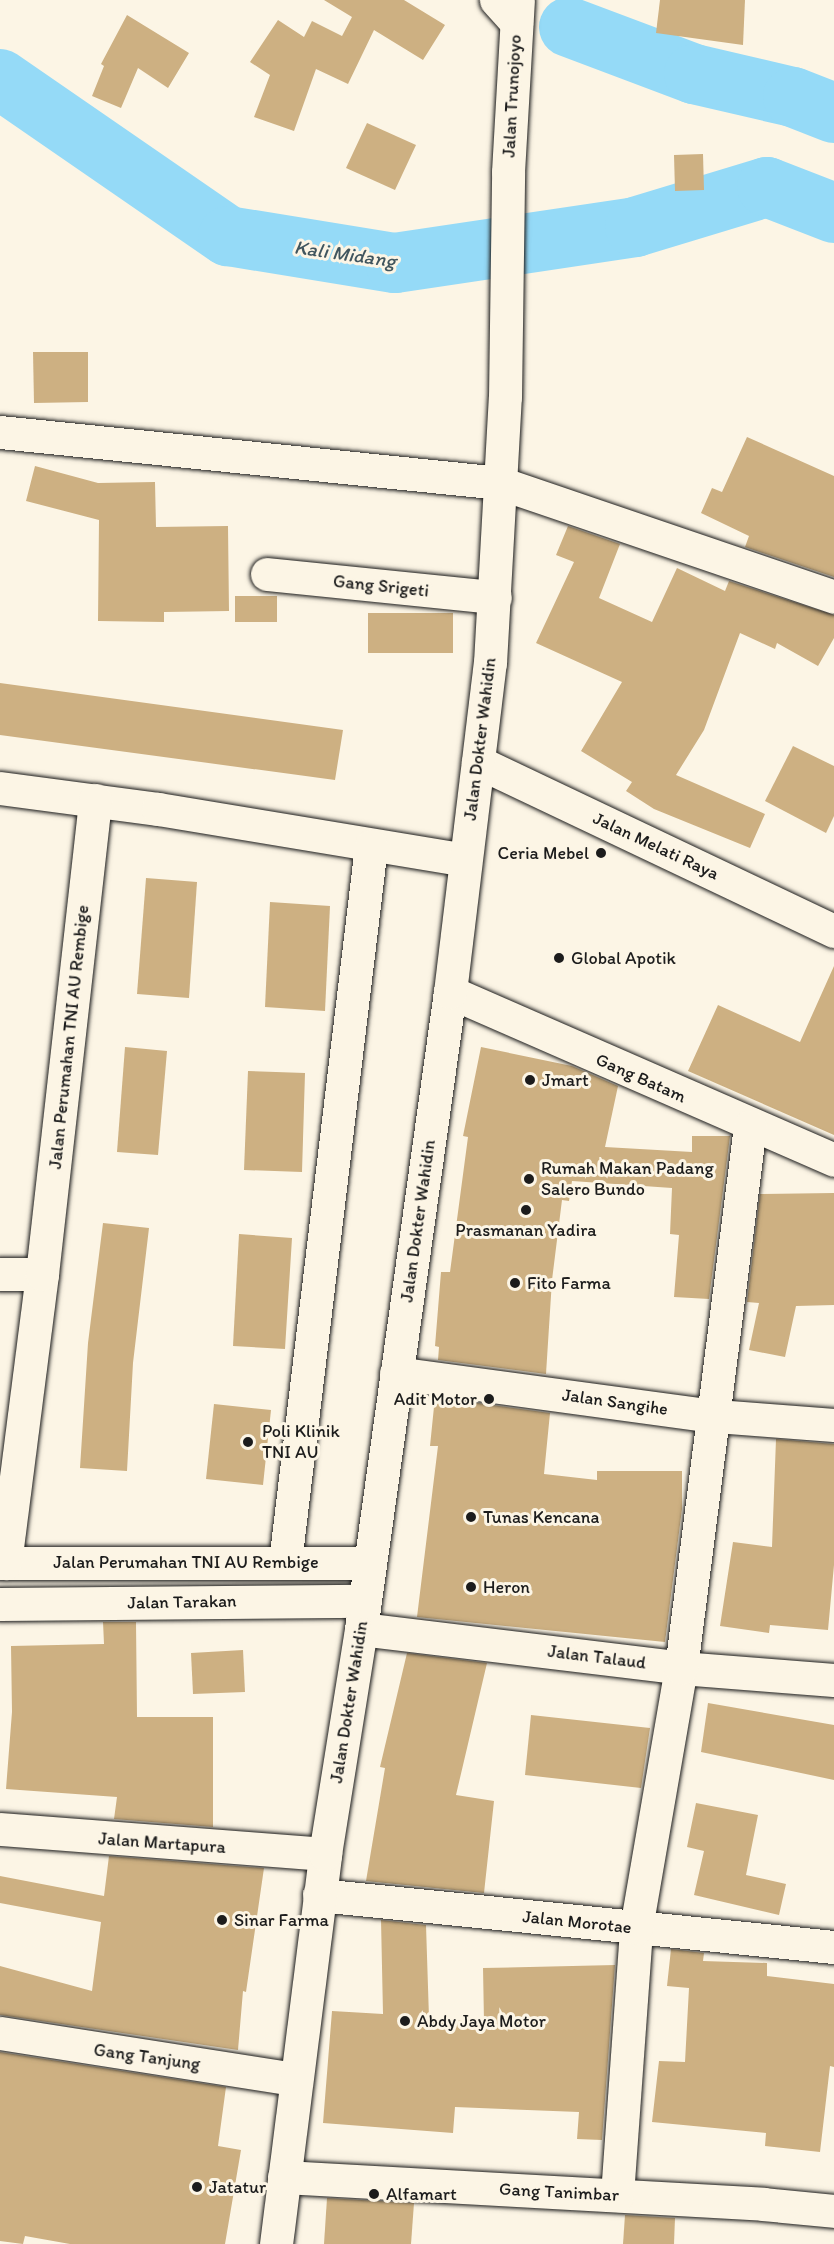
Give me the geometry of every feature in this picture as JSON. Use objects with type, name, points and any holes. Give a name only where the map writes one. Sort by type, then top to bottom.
[{"type":"street","name":"Jalan Trunojoyo","points":[[507,192],[510,7]]},
{"type":"street","name":"Jalan Dokter Wahidin","points":[[276,2244],[294,2079],[319,1894],[363,1615],[368,1563],[450,992],[478,762],[495,597],[505,397],[507,192]]},
{"type":"street","points":[[0,432],[500,483],[834,597]]},
{"type":"street","name":"Gang Srigeti","points":[[267,574],[495,597]]},
{"type":"street","name":"Jalan Melati Raya","points":[[478,762],[834,931]]},
{"type":"street","points":[[0,788],[158,809],[465,860]]},
{"type":"street","name":"Jalan Perumahan TNI AU Rembige","points":[[95,800],[42,1274],[2,1563],[368,1563]]},
{"type":"street","points":[[285,1562],[372,846]]},
{"type":"street","name":"Gang Batam","points":[[450,992],[750,1126],[834,1160]]},
{"type":"street","points":[[617,2195],[636,1928],[681,1668],[716,1416],[750,1126]]},
{"type":"street","points":[[0,1274],[42,1274]]},
{"type":"street","name":"Jalan Sangihe","points":[[396,1372],[716,1416],[834,1425]]},
{"type":"street","name":"Jalan Tarakan","points":[[0,1604],[363,1615]]},
{"type":"street","name":"Jalan Talaud","points":[[363,1615],[681,1668],[834,1680]]},
{"type":"street","name":"Jalan Martapura","points":[[0,1829],[325,1854]]},
{"type":"street","name":"Jalan Morotae","points":[[319,1894],[834,1947]]},
{"type":"street","name":"Gang Tanjung","points":[[0,2033],[294,2079]]},
{"type":"street","name":"Gang Tanimbar","points":[[284,2177],[617,2195],[834,2211]]},
{"type":"building","points":[[324,0],[404,0],[445,25],[423,60],[374,30],[348,84],[316,69],[294,131],[254,117],[270,75],[250,62],[278,20],[304,37],[312,21],[342,36],[352,17]]},
{"type":"building","points":[[660,0],[745,0],[743,45],[656,33]]},
{"type":"building","points":[[127,15],[189,53],[168,88],[138,68],[121,108],[92,96],[104,66],[101,64]]},
{"type":"building","points":[[367,123],[416,145],[395,190],[346,168]]},
{"type":"building","points":[[703,154],[704,190],[675,191],[674,155]]},
{"type":"building","points":[[33,352],[88,352],[88,402],[34,403]]},
{"type":"building","points":[[747,437],[834,476],[834,577],[745,547],[749,536],[701,513],[712,488],[722,492]]},
{"type":"building","points":[[35,466],[98,483],[155,482],[156,527],[228,526],[229,611],[164,612],[164,622],[98,621],[99,520],[26,501]]},
{"type":"building","points":[[568,526],[620,544],[599,598],[652,622],[677,568],[725,591],[729,581],[834,615],[834,638],[818,666],[777,643],[775,649],[740,633],[704,730],[676,775],[765,814],[750,848],[654,809],[626,791],[632,782],[581,751],[622,682],[536,643],[574,562],[556,555]]},
{"type":"building","points":[[235,596],[277,596],[277,622],[235,622]]},
{"type":"building","points":[[368,613],[453,613],[453,653],[368,653]]},
{"type":"building","points":[[0,683],[343,730],[335,780],[0,735]]},
{"type":"building","points":[[793,746],[834,766],[834,816],[826,833],[765,801]]},
{"type":"building","points":[[146,878],[197,882],[189,998],[137,994]]},
{"type":"building","points":[[270,902],[330,906],[325,1011],[265,1007]]},
{"type":"building","points":[[834,966],[834,1135],[688,1071],[718,1005],[800,1042]]},
{"type":"building","points":[[125,1047],[167,1051],[158,1155],[117,1152]]},
{"type":"building","points":[[481,1047],[572,1066],[618,1086],[605,1147],[692,1152],[692,1136],[730,1136],[709,1299],[674,1297],[679,1235],[670,1234],[672,1188],[572,1181],[569,1201],[562,1200],[552,1280],[546,1374],[438,1360],[439,1347],[435,1346],[441,1272],[450,1272],[468,1137],[463,1136]]},
{"type":"building","points":[[248,1071],[305,1073],[302,1172],[244,1170]]},
{"type":"building","points":[[834,1193],[834,1305],[796,1306],[785,1357],[749,1350],[759,1303],[747,1302],[760,1194]]},
{"type":"building","points":[[103,1223],[149,1228],[133,1363],[127,1471],[80,1468],[88,1343]]},
{"type":"building","points":[[239,1234],[292,1238],[285,1349],[233,1346]]},
{"type":"building","points":[[435,1397],[550,1413],[544,1474],[597,1480],[597,1471],[682,1471],[682,1509],[665,1642],[417,1617],[438,1446],[430,1446]]},
{"type":"building","points":[[214,1404],[271,1410],[263,1485],[206,1479]]},
{"type":"building","points":[[776,1439],[834,1444],[834,1565],[828,1630],[770,1625],[769,1633],[720,1626],[733,1542],[772,1547]]},
{"type":"building","points":[[103,1622],[136,1622],[137,1717],[213,1717],[213,1827],[114,1819],[117,1797],[6,1789],[12,1712],[11,1646],[104,1644]]},
{"type":"building","points":[[243,1650],[245,1692],[193,1694],[191,1653]]},
{"type":"building","points":[[407,1653],[487,1663],[456,1795],[494,1801],[484,1893],[366,1881],[385,1768],[380,1767]]},
{"type":"building","points":[[708,1703],[834,1725],[834,1780],[701,1752]]},
{"type":"building","points":[[531,1715],[650,1728],[641,1788],[525,1775]]},
{"type":"building","points":[[696,1803],[758,1815],[746,1875],[786,1884],[779,1915],[694,1895],[704,1851],[687,1847]]},
{"type":"building","points":[[109,1856],[264,1868],[246,1992],[243,1991],[238,2050],[0,2015],[0,1966],[92,1991],[101,1922],[0,1903],[0,1876],[104,1896]]},
{"type":"building","points":[[381,1920],[426,1925],[429,2018],[484,2022],[483,1968],[615,1965],[602,2140],[577,2139],[579,2112],[455,2107],[453,2133],[323,2123],[332,2011],[383,2014]]},
{"type":"building","points":[[671,1949],[704,1953],[703,1961],[767,1963],[767,1976],[834,1984],[834,2067],[830,2066],[820,2152],[765,2146],[766,2133],[652,2122],[659,2061],[685,2062],[689,1988],[667,1986]]},
{"type":"building","points":[[0,2052],[226,2087],[218,2146],[241,2150],[225,2244],[70,2244],[25,2236],[23,2244],[0,2241]]},
{"type":"building","points":[[327,2198],[414,2203],[411,2244],[324,2244]]},
{"type":"building","points":[[625,2215],[675,2218],[674,2244],[623,2244]]},
{"type":"waterway","points":[[569,27],[694,74],[793,97],[834,113]]},
{"type":"waterway","name":"Kali Midang","points":[[0,79],[228,236],[395,263],[635,227],[767,187],[834,213]]},
{"type":"place","name":"Ceria Mebel","points":[[601,853]]},
{"type":"place","name":"Global Apotik","points":[[559,958]]},
{"type":"place","name":"Jmart","points":[[530,1080]]},
{"type":"place","name":"Rumah Makan Padang Salero Bundo","points":[[529,1179]]},
{"type":"place","name":"Prasmanan Yadira","points":[[526,1210]]},
{"type":"place","name":"Fito Farma","points":[[515,1283]]},
{"type":"place","name":"Adit Motor","points":[[489,1399]]},
{"type":"place","name":"Poli Klinik TNI AU","points":[[248,1442]]},
{"type":"place","name":"Tunas Kencana","points":[[471,1517]]},
{"type":"place","name":"Heron","points":[[471,1587]]},
{"type":"place","name":"Sinar Farma","points":[[222,1920]]},
{"type":"place","name":"Abdy Jaya Motor","points":[[405,2021]]},
{"type":"place","name":"Jatatur","points":[[197,2187]]},
{"type":"place","name":"Alfamart","points":[[374,2194]]}]
